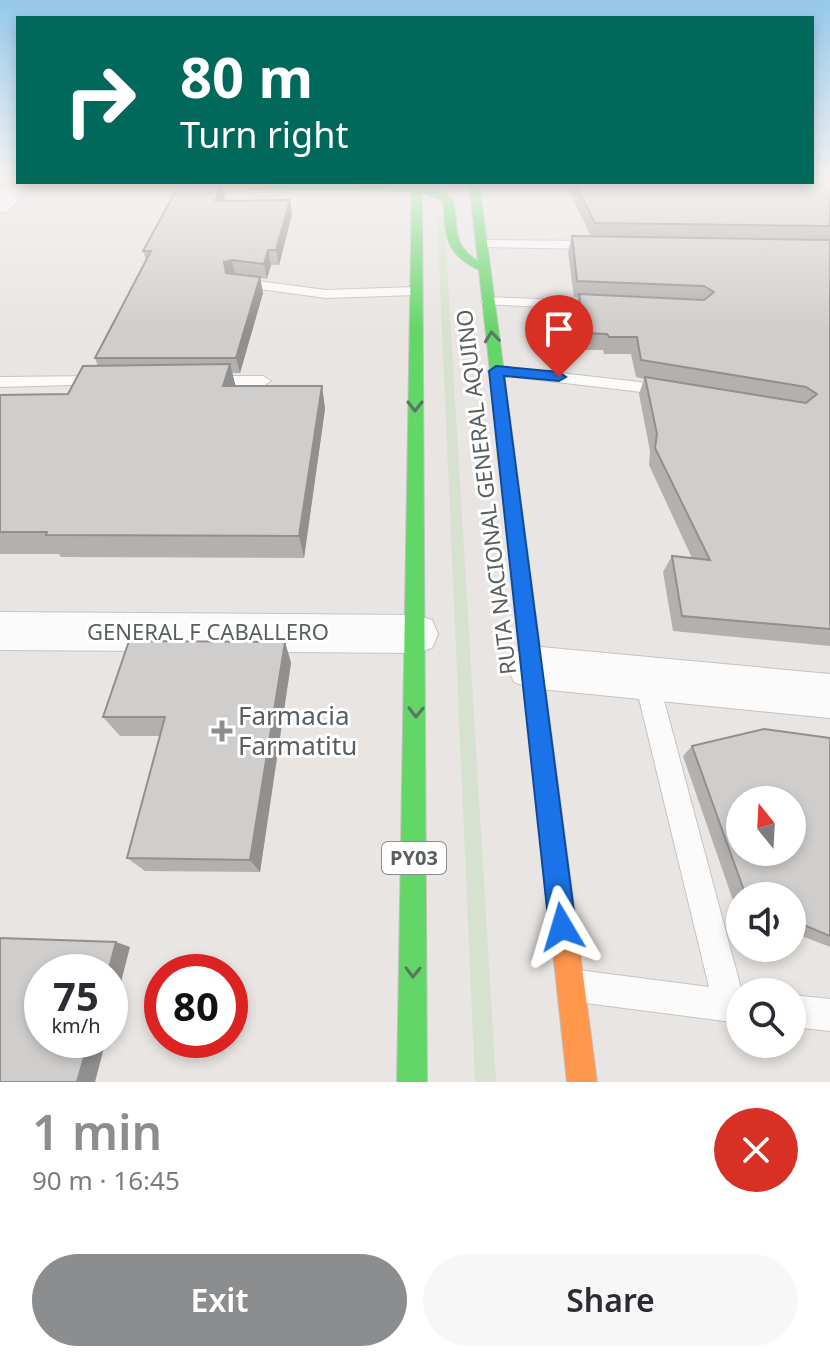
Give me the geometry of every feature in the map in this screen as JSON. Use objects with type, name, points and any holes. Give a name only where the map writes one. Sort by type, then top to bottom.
[{"type":"main road","name":"PY03","points":[[412,1082],[416,634],[415,229]]},
{"type":"main road","points":[[451,229],[453,249],[463,259],[484,268]]},
{"type":"main road","name":"RUTA NACIONAL GENERAL AQUINO","points":[[479,229],[582,1082]]},
{"type":"street","name":"GENERAL F CABALLERO","points":[[0,631],[416,634]]},
{"type":"street","points":[[530,667],[828,700]]},
{"type":"lane","points":[[481,243],[608,245]]},
{"type":"lane","points":[[235,282],[326,294],[415,291]]},
{"type":"lane","points":[[488,301],[623,306]]},
{"type":"lane","points":[[496,371],[622,383],[680,393]]},
{"type":"lane","points":[[0,382],[124,381]]},
{"type":"lane","points":[[185,381],[263,381]]},
{"type":"lane","points":[[646,678],[727,978]]},
{"type":"lane","points":[[570,985],[726,1005]]},
{"type":"lane","points":[[806,1012],[830,1015]]},
{"type":"green space","points":[[438,229],[445,229],[496,1082],[475,1082]]},
{"type":"building","points":[[155,229],[282,229],[276,250],[268,250],[264,264],[224,262],[226,273],[260,277],[236,358],[95,358],[151,251],[143,251]]},
{"type":"building","points":[[572,236],[830,240],[830,629],[682,616],[672,556],[710,560],[655,448],[657,434],[645,377],[806,403],[817,394],[806,387],[641,360],[637,337],[584,333],[579,294],[704,300],[714,292],[704,286],[577,281]]},
{"type":"building","points":[[230,364],[223,386],[322,386],[299,536],[0,532],[0,395],[68,394],[83,366]]},
{"type":"building","points":[[129,641],[285,642],[250,860],[127,858],[165,717],[103,717]]},
{"type":"building","points":[[764,729],[830,738],[830,936],[806,926],[806,882],[741,882],[735,866],[806,866],[806,786],[726,786],[726,840],[692,746]]},
{"type":"building","points":[[0,938],[116,942],[113,954],[24,954],[24,1058],[84,1058],[77,1082],[0,1082]]},
{"type":"traffic: fast","points":[[412,1082],[416,634],[415,229]]},
{"type":"traffic: fast","points":[[451,229],[453,242],[463,256],[484,268]]},
{"type":"traffic: fast","points":[[480,229],[562,914]]},
{"type":"traffic: slow","points":[[562,914],[582,1082]]},
{"type":"place","name":"Farmacia Farmatitu","points":[[222,731]]},
{"type":"route","points":[[559,377],[496,371],[562,927]]}]
